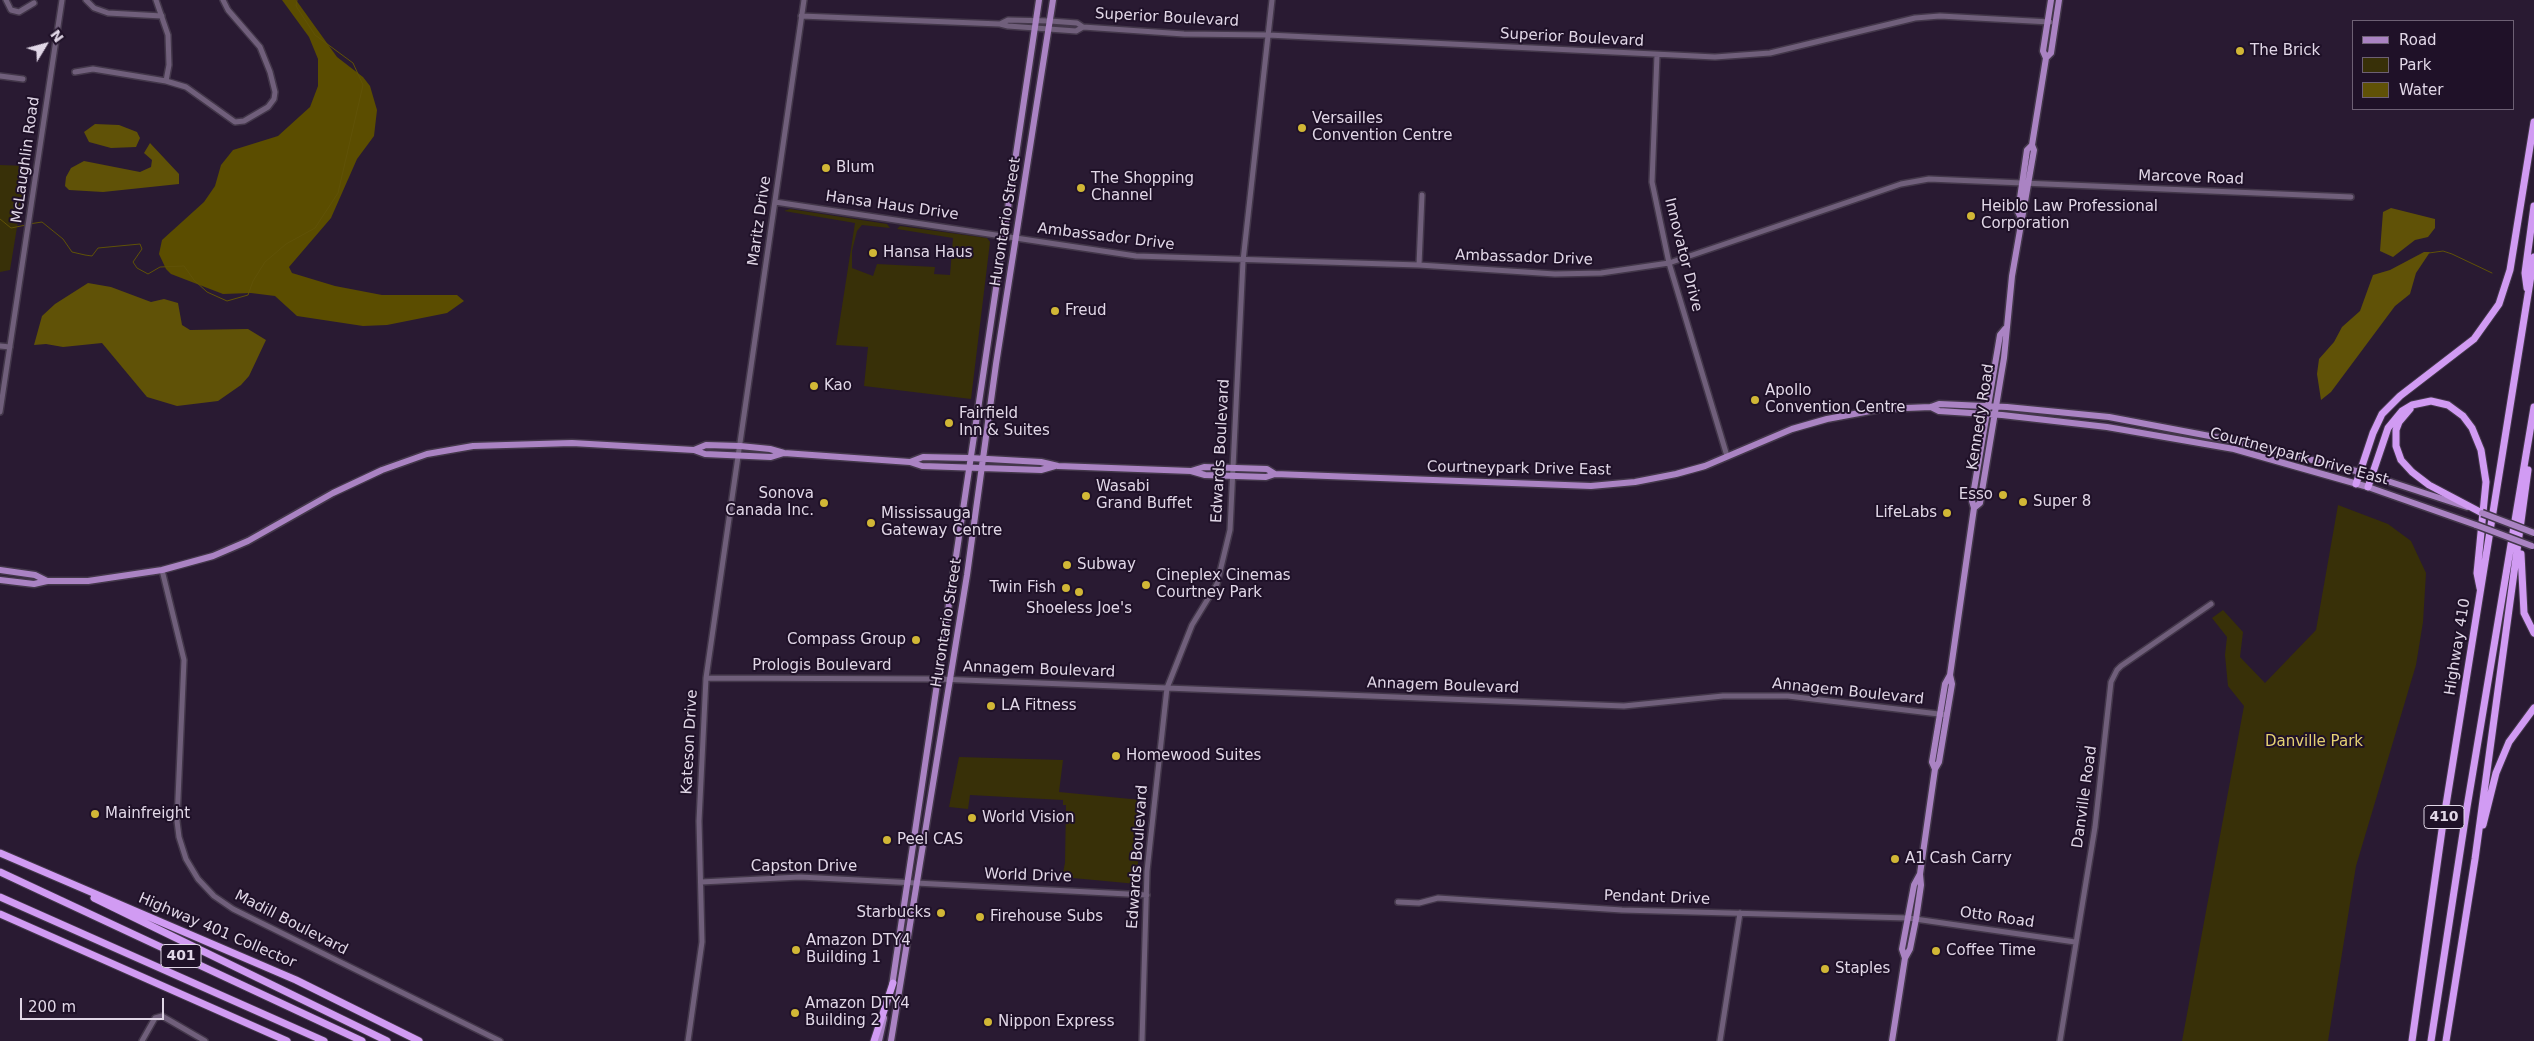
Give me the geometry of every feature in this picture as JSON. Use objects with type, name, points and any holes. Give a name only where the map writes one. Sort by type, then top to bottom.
[{"type":"highway","points":[[2356,484],[2372,433],[2382,414],[2400,396],[2474,339],[2499,304],[2510,270],[2534,122]]},
{"type":"highway","points":[[2528,296],[2525,273],[2534,206]]},
{"type":"highway","name":"Highway 410","points":[[2412,1041],[2442,830],[2534,257]]},
{"type":"highway","points":[[2424,402],[2412,408],[2399,422],[2395,438],[2398,454],[2406,466],[2419,478],[2482,513]]},
{"type":"highway","points":[[2368,487],[2392,422],[2406,408],[2424,402],[2439,402],[2457,410],[2472,428],[2481,450],[2486,482],[2477,573],[2481,593]]},
{"type":"highway","points":[[2431,1041],[2478,739],[2534,407]]},
{"type":"highway","name":"410","points":[[2446,1041],[2475,859],[2534,428]]},
{"type":"highway","points":[[2528,469],[2520,578],[2524,613],[2534,633]]},
{"type":"highway","points":[[2475,859],[2496,773],[2510,742],[2534,708]]},
{"type":"highway","name":"Highway 401 Collector","points":[[0,853],[270,968],[419,1041]]},
{"type":"highway","points":[[40,871],[387,1041]]},
{"type":"highway","name":"401","points":[[0,872],[362,1041]]},
{"type":"highway","name":"401","points":[[0,897],[324,1041]]},
{"type":"highway","name":"401","points":[[0,914],[287,1041]]},
{"type":"highway","points":[[874,1041],[893,982]]},
{"type":"main road","name":"Hurontario Street","points":[[879,1041],[893,982],[1040,0]]},
{"type":"main road","name":"Hurontario Street","points":[[892,1041],[950,680],[1054,0]]},
{"type":"main road","name":"Kennedy Road","points":[[1974,508],[1980,503],[1996,406],[2021,218],[2025,212],[2026,183],[2034,150],[2032,145],[2046,58],[2043,51],[2051,0]]},
{"type":"main road","name":"Kennedy Road","points":[[2046,58],[2051,53],[2058,0]]},
{"type":"main road","name":"Kennedy Road","points":[[1892,1041],[1905,958],[1910,949],[1922,885],[1920,874],[1935,769],[1939,762],[1943,715],[1952,684],[1950,675],[1974,508],[1972,501],[2000,335],[2005,329]]},
{"type":"main road","name":"Courtneypark Drive East","points":[[910,462],[923,457],[970,458],[1041,462],[1056,466],[1190,471],[1205,475],[1266,477],[1275,474],[1591,486],[1635,482],[1676,474],[1727,456],[1792,429],[1827,419],[1881,409],[1931,407],[1939,404],[1996,406],[2109,417],[2236,441],[2360,472],[2482,513],[2534,533]]},
{"type":"main road","name":"Courtneypark Drive East","points":[[1931,407],[1939,411],[2107,426],[2234,449],[2368,487],[2533,547]]},
{"type":"main road","points":[[0,580],[34,584],[47,581],[88,581],[162,570],[213,556],[248,541],[333,493],[382,470],[427,454],[473,446],[544,442],[694,450],[705,454],[738,456],[772,457],[784,453]]},
{"type":"main road","points":[[694,450],[706,445],[740,446],[770,449],[784,453],[910,462]]},
{"type":"main road","name":"Courtneypark Drive East","points":[[910,462],[922,466],[1041,470],[1056,466]]},
{"type":"main road","name":"Courtneypark Drive East","points":[[1190,471],[1204,467],[1267,469],[1275,474]]},
{"type":"main road","points":[[0,570],[35,575],[47,581]]},
{"type":"main road","name":"Kennedy Road","points":[[1905,958],[1902,949],[1914,885],[1920,874]]},
{"type":"street","points":[[6,0],[11,10],[19,12],[34,3]]},
{"type":"street","name":"McLaughlin Road","points":[[0,412],[62,0]]},
{"type":"street","points":[[86,0],[94,8],[108,13],[162,16]]},
{"type":"street","points":[[156,0],[170,47],[166,80]]},
{"type":"street","points":[[75,72],[92,70],[166,80],[186,87],[235,122],[244,121],[268,107],[274,99],[270,72],[260,47],[228,10],[223,0]]},
{"type":"street","name":"Maritz Drive","points":[[740,446],[804,0]]},
{"type":"street","name":"Edwards Boulevard","points":[[1142,1041],[1147,895],[1153,806],[1167,688],[1192,624],[1217,584],[1230,530],[1242,261],[1272,0]]},
{"type":"street","points":[[801,16],[1000,24]]},
{"type":"street","name":"Superior Boulevard","points":[[1000,24],[1008,20],[1050,21],[1077,23],[1083,27],[1184,34],[1268,35],[1715,57],[1765,54],[1915,18],[1940,16],[2055,22]]},
{"type":"street","name":"Superior Boulevard","points":[[1000,24],[1076,31],[1083,27]]},
{"type":"street","name":"Innovator Drive","points":[[1657,55],[1652,182],[1669,263],[1727,456]]},
{"type":"street","points":[[0,76],[23,79]]},
{"type":"street","name":"Ambassador Drive","points":[[1005,236],[1136,256],[1242,261],[1419,265],[1573,274],[1601,273],[1669,263],[1902,184],[1929,179],[2026,183]]},
{"type":"street","name":"Marcove Road","points":[[2026,183],[2351,197]]},
{"type":"street","points":[[1419,265],[1422,196]]},
{"type":"street","name":"Hansa Haus Drive","points":[[775,202],[1005,236]]},
{"type":"street","points":[[0,346],[10,347]]},
{"type":"street","name":"Kateson Drive","points":[[688,1041],[702,942],[699,820],[706,678],[740,446]]},
{"type":"street","name":"Madill Boulevard","points":[[162,570],[184,660],[177,821],[182,848],[198,879],[214,896],[233,909],[500,1041]]},
{"type":"street","name":"Danville Road","points":[[2060,1041],[2095,828],[2111,682],[2121,666],[2211,604]]},
{"type":"street","name":"Prologis Boulevard","points":[[706,678],[938,679]]},
{"type":"street","name":"Annagem Boulevard","points":[[938,679],[1624,706],[1731,696],[1788,696],[1943,715]]},
{"type":"street","name":"Capston Drive","points":[[700,882],[800,877],[908,882]]},
{"type":"street","name":"World Drive","points":[[908,882],[1147,895]]},
{"type":"street","name":"Pendant Drive","points":[[1398,902],[1419,903],[1438,898],[1622,910],[1916,919]]},
{"type":"street","points":[[1720,1041],[1740,913]]},
{"type":"street","name":"Otto Road","points":[[1916,919],[2075,942]]},
{"type":"street","points":[[142,1041],[155,1018],[162,1016],[205,1041]]},
{"type":"green space","points":[[0,165],[27,166],[10,270],[0,272]]},
{"type":"green space","points":[[790,209],[887,224],[890,228],[862,225],[857,231],[852,251],[852,268],[873,276],[877,264],[935,267],[934,274],[950,275],[953,238],[897,229],[900,226],[987,238],[990,242],[971,399],[864,386],[868,347],[836,345],[855,223],[784,211]]},
{"type":"green space","name":"Danville Park","points":[[2338,505],[2388,524],[2411,541],[2426,573],[2423,622],[2416,665],[2356,866],[2328,1041],[2182,1041],[2244,706],[2228,686],[2225,655],[2227,637],[2212,618],[2223,610],[2243,632],[2240,657],[2265,683],[2316,630]]},
{"type":"green space","points":[[959,757],[1063,760],[1059,792],[1141,800],[1137,884],[1062,877],[1065,863],[1066,805],[1063,805],[1063,800],[970,795],[968,809],[949,807]]},
{"type":"shaded area","points":[[282,0],[296,0],[337,57],[363,77],[370,86],[377,110],[374,136],[357,159],[331,218],[289,267],[292,273],[335,286],[382,295],[457,295],[464,301],[447,313],[387,325],[363,326],[297,316],[275,296],[251,293],[223,294],[171,274],[166,269],[159,254],[162,240],[204,202],[215,186],[221,165],[233,150],[278,136],[310,107],[318,86],[318,59],[309,37]]},
{"type":"water","points":[[95,124],[119,125],[137,132],[140,138],[136,147],[111,148],[89,142],[84,132]]},
{"type":"water","points":[[150,143],[179,174],[179,184],[103,192],[69,190],[65,186],[66,177],[71,168],[84,161],[140,172],[151,167],[152,160],[144,153]]},
{"type":"water","points":[[2391,208],[2435,219],[2435,228],[2428,237],[2415,240],[2393,257],[2380,251],[2383,212]]},
{"type":"water","points":[[2424,252],[2430,252],[2416,273],[2410,294],[2395,306],[2331,392],[2321,400],[2317,374],[2319,359],[2334,342],[2342,327],[2360,311],[2373,275],[2390,270]]},
{"type":"water","points":[[88,283],[111,287],[151,302],[164,299],[178,303],[182,325],[190,330],[248,329],[266,340],[249,376],[241,385],[218,401],[177,406],[147,397],[102,343],[63,347],[46,344],[34,345],[42,316],[55,304]]},
{"type":"waterway","points":[[29,224],[42,222],[63,239],[72,252],[85,255],[92,256],[98,248],[140,244],[142,249],[133,262],[137,268],[148,274],[160,267],[184,266],[194,280],[207,292],[227,301],[248,295],[253,281],[265,262],[286,244],[315,228],[338,193],[363,85],[353,63],[315,35],[296,6],[297,0]]},
{"type":"waterway","points":[[0,219],[11,228],[26,225]]},
{"type":"waterway","points":[[2429,253],[2443,251],[2492,273]]},
{"type":"place","name":"The Brick","points":[[2240,51]]},
{"type":"place","name":"Versailles Convention Centre","points":[[1302,128]]},
{"type":"place","name":"Blum","points":[[826,168]]},
{"type":"place","name":"The Shopping Channel","points":[[1081,188]]},
{"type":"place","name":"Heiblo Law Professional Corporation","points":[[1971,216]]},
{"type":"place","name":"Hansa Haus","points":[[873,253]]},
{"type":"place","name":"Freud","points":[[1055,311]]},
{"type":"place","name":"Kao","points":[[814,386]]},
{"type":"place","name":"Apollo Convention Centre","points":[[1755,400]]},
{"type":"place","name":"Fairfield Inn & Suites","points":[[949,423]]},
{"type":"place","name":"Esso","points":[[2003,495]]},
{"type":"place","name":"Wasabi Grand Buffet","points":[[1086,496]]},
{"type":"place","name":"Super 8","points":[[2023,502]]},
{"type":"place","name":"Sonova Canada Inc.","points":[[824,503]]},
{"type":"place","name":"LifeLabs","points":[[1947,513]]},
{"type":"place","name":"Mississauga Gateway Centre","points":[[871,523]]},
{"type":"place","name":"Subway","points":[[1067,565]]},
{"type":"place","name":"Cineplex Cinemas Courtney Park","points":[[1146,585]]},
{"type":"place","name":"Twin Fish","points":[[1066,588]]},
{"type":"place","name":"Shoeless Joe's","points":[[1079,592]]},
{"type":"place","name":"Compass Group","points":[[916,640]]},
{"type":"place","name":"LA Fitness","points":[[991,706]]},
{"type":"place","name":"Homewood Suites","points":[[1116,756]]},
{"type":"place","name":"Mainfreight","points":[[95,814]]},
{"type":"place","name":"World Vision","points":[[972,818]]},
{"type":"place","name":"Peel CAS","points":[[887,840]]},
{"type":"place","name":"A1 Cash Carry","points":[[1895,859]]},
{"type":"place","name":"Starbucks","points":[[941,913]]},
{"type":"place","name":"Firehouse Subs","points":[[980,917]]},
{"type":"place","name":"Amazon DTY4 Building 1","points":[[796,950]]},
{"type":"place","name":"Coffee Time","points":[[1936,951]]},
{"type":"place","name":"Staples","points":[[1825,969]]},
{"type":"place","name":"Amazon DTY4 Building 2","points":[[795,1013]]},
{"type":"place","name":"Nippon Express","points":[[988,1022]]}]
